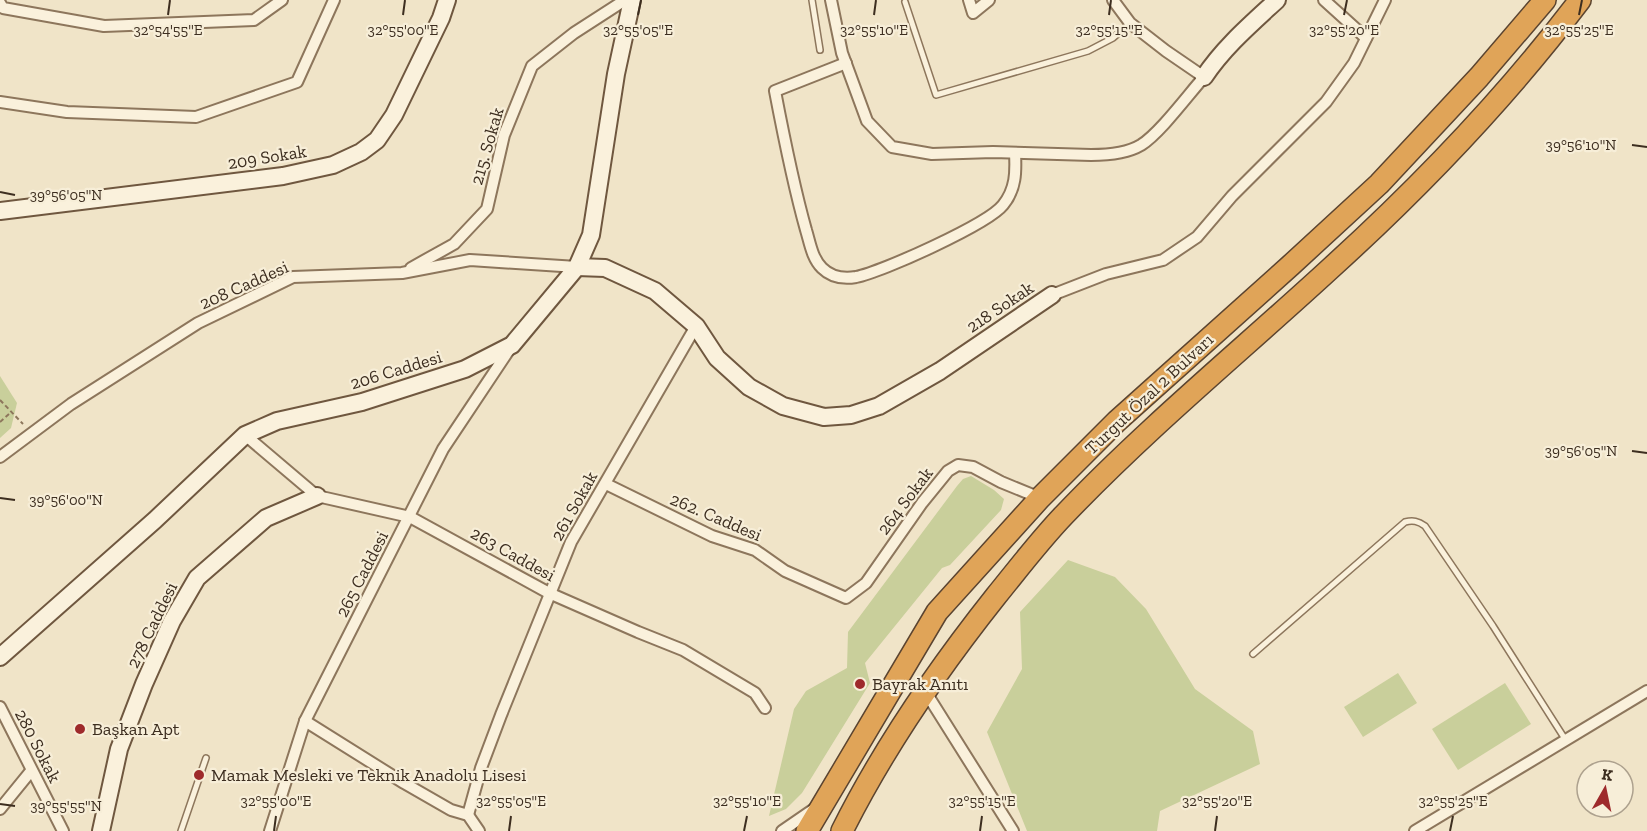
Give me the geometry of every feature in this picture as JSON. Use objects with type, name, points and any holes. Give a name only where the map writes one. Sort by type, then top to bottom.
[{"type":"highway","name":"Turgut Özal 2 Bulvarı","points":[[807,831],[937,612],[1040,498],[1117,421],[1379,184],[1479,77],[1545,0]]},
{"type":"highway","name":"Turgut Özal 2 Bulvarı","points":[[842,831],[925,691],[968,631],[1063,516],[1118,462],[1335,265],[1451,151],[1519,75],[1580,0]]},
{"type":"street","points":[[0,3],[3,8],[104,26],[254,20],[282,0]]},
{"type":"street","points":[[0,102],[67,112],[196,117],[297,82],[334,0]]},
{"type":"street","name":"209 Sokak","points":[[0,211],[283,176],[333,165],[361,152],[377,140],[394,115],[441,18],[447,0]]},
{"type":"street","name":"215. Sokak","points":[[402,273],[454,244],[487,209],[504,135],[532,66],[574,33],[625,0]]},
{"type":"street","name":"206 Caddesi","points":[[0,657],[155,520],[245,435],[277,422],[363,402],[465,369],[512,345],[577,267],[591,235],[616,74],[632,0]]},
{"type":"street","points":[[831,0],[846,63],[867,121],[892,147],[932,154],[1107,155],[1140,146],[1151,137],[1204,77],[1217,57],[1277,0]]},
{"type":"street","points":[[969,0],[974,13],[989,0]]},
{"type":"street","points":[[1113,0],[1130,23],[1204,77]]},
{"type":"street","points":[[1324,0],[1366,38]]},
{"type":"street","name":"218 Sokak","points":[[577,267],[605,268],[655,291],[696,326],[717,358],[750,387],[783,406],[824,417],[851,415],[879,405],[940,371],[1052,295],[1106,274],[1162,260],[1197,237],[1232,196],[1326,102],[1354,63],[1385,0]]},
{"type":"street","points":[[846,63],[775,92],[795,191],[814,257],[822,268],[831,274],[842,278],[856,277],[920,252],[987,218],[1002,207],[1010,195],[1015,182],[1015,153]]},
{"type":"street","name":"208 Caddesi","points":[[0,457],[71,404],[198,324],[293,277],[402,273],[470,260],[577,267]]},
{"type":"street","name":"261 Sokak","points":[[468,815],[481,768],[571,542],[696,326]]},
{"type":"street","name":"265 Caddesi","points":[[270,831],[305,721],[443,449],[512,345]]},
{"type":"street","name":"263 Caddesi","points":[[245,435],[317,496],[410,517],[549,593],[683,650],[755,693],[765,708]]},
{"type":"street","name":"264 Sokak","points":[[846,598],[866,583],[922,503],[948,471],[958,465],[973,467],[1001,482],[1040,498]]},
{"type":"street","name":"262. Caddesi","points":[[606,484],[712,536],[755,550],[786,571],[846,598]]},
{"type":"street","name":"278 Caddesi","points":[[101,831],[124,738],[172,621],[197,578],[266,518],[317,496]]},
{"type":"street","points":[[925,691],[1013,831]]},
{"type":"street","points":[[1415,831],[1647,691]]},
{"type":"street","name":"280 Sokak","points":[[0,707],[63,831]]},
{"type":"street","points":[[305,721],[422,794],[451,810],[468,815],[479,831]]},
{"type":"street","points":[[0,809],[31,771]]},
{"type":"street","points":[[782,831],[824,802]]},
{"type":"lane","points":[[812,0],[820,50]]},
{"type":"lane","points":[[905,2],[936,95],[1088,51],[1113,38],[1130,23]]},
{"type":"lane","points":[[1253,654],[1405,522],[1420,522],[1493,626],[1564,739]]},
{"type":"lane","points":[[181,831],[206,758]]},
{"type":"path","points":[[0,400],[10,413],[33,433]]},
{"type":"path","points":[[0,422],[10,413]]},
{"type":"green space","points":[[0,376],[17,403],[11,428],[0,438]]},
{"type":"green space","points":[[971,476],[1004,499],[1001,510],[950,565],[942,568],[865,663],[870,683],[802,793],[786,809],[769,816],[794,709],[806,691],[847,668],[848,632],[957,486],[963,479]]},
{"type":"green space","points":[[1068,560],[1115,577],[1146,609],[1195,689],[1253,731],[1260,764],[1160,811],[1157,831],[1027,831],[987,732],[1022,669],[1020,612]]},
{"type":"green space","points":[[1398,673],[1417,703],[1363,737],[1344,707]]},
{"type":"green space","points":[[1505,683],[1531,724],[1458,770],[1432,729]]},
{"type":"place","name":"Bayrak Anıtı","points":[[860,684]]},
{"type":"place","name":"Başkan Apt","points":[[80,729]]},
{"type":"place","name":"Mamak Mesleki ve Teknik Anadolu Lisesi","points":[[199,775]]}]
